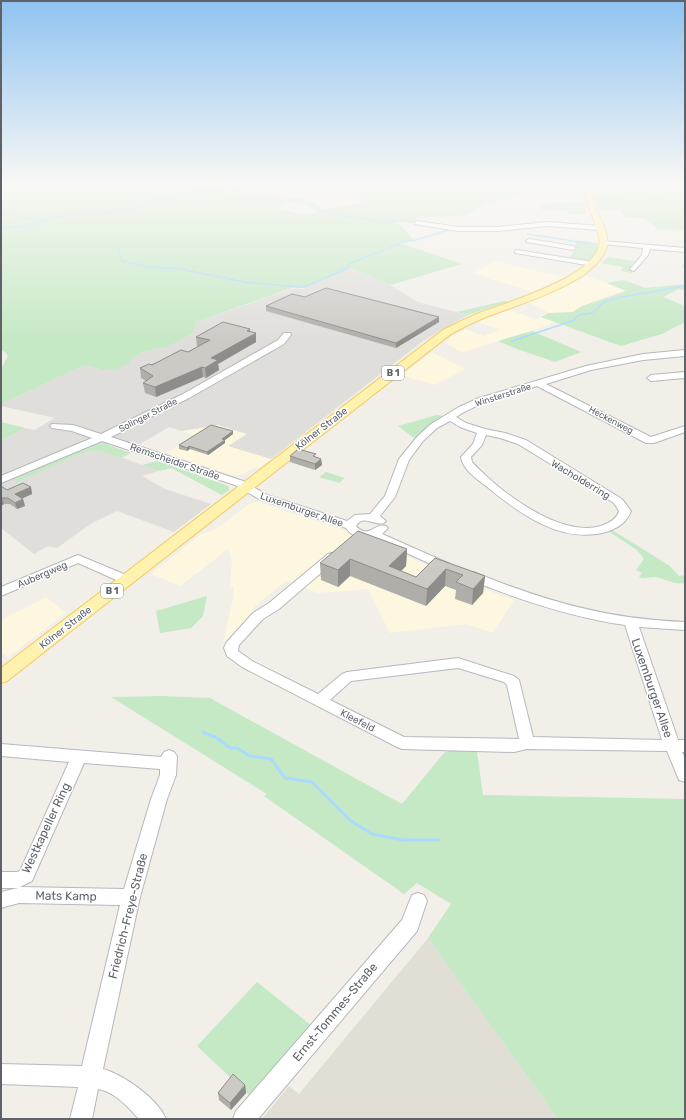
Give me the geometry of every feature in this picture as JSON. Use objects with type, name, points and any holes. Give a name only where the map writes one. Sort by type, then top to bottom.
[{"type":"main road","points":[[602,237],[604,243]]},
{"type":"main road","name":"Kölner Straße","points":[[1,677],[447,332],[472,320],[563,283],[593,264],[602,253],[604,243]]},
{"type":"street","points":[[529,241],[573,248]]},
{"type":"street","points":[[604,243],[685,250]]},
{"type":"street","points":[[535,255],[547,244]]},
{"type":"street","points":[[633,269],[645,255],[648,246]]},
{"type":"street","points":[[518,252],[593,264]]},
{"type":"street","name":"Solinger Straße","points":[[1,480],[103,437],[186,396],[281,342],[287,335]]},
{"type":"street","name":"Winsterstraße","points":[[373,518],[390,497],[404,459],[420,439],[434,426],[449,416],[482,400],[606,364],[643,357],[685,352]]},
{"type":"street","points":[[651,378],[685,374]]},
{"type":"street","name":"Heckenweg","points":[[538,383],[650,441],[685,429]]},
{"type":"street","name":"Wacholderring","points":[[449,416],[463,425],[522,442],[618,501],[625,511],[624,517],[617,523],[594,530],[566,529],[552,525],[541,519],[498,490],[467,463],[466,457],[476,445],[483,432]]},
{"type":"street","name":"Remscheider Straße","points":[[55,426],[73,428],[103,437],[247,487]]},
{"type":"street","name":"Luxemburger Allee","points":[[247,487],[263,497],[351,534],[378,531],[440,565],[553,605],[604,618],[631,622],[685,626]]},
{"type":"street","name":"Luxemburger Allee","points":[[351,534],[362,517],[373,518],[381,522],[378,531]]},
{"type":"street","name":"Kleefeld","points":[[351,534],[274,606],[258,616],[233,643],[231,648],[232,652],[247,664],[406,744],[514,746],[527,743],[679,746]]},
{"type":"street","name":"Aubergweg","points":[[1,592],[78,559],[127,580]]},
{"type":"street","name":"Luxemburger Allee","points":[[631,622],[642,659],[679,746],[685,776]]},
{"type":"street","points":[[320,700],[347,677],[462,664],[509,679],[514,683],[527,743]]},
{"type":"street","points":[[1,750],[79,757]]},
{"type":"street","name":"Friedrich-Freye-Straße","points":[[79,757],[169,760],[168,775],[159,799],[131,897],[81,1119]]},
{"type":"street","name":"Westkapeller Ring","points":[[1,880],[19,880],[26,876],[79,757]]},
{"type":"street","name":"Mats Kamp","points":[[1,900],[19,895],[131,897]]},
{"type":"street","name":"Ernst-Tommes-Straße","points":[[244,1119],[385,952],[410,925],[418,901]]},
{"type":"street","points":[[1,1074],[91,1077],[112,1082],[125,1091],[154,1119]]},
{"type":"shaded area","points":[[495,261],[565,277],[532,292],[473,273]]},
{"type":"shaded area","points":[[349,268],[390,285],[418,302],[468,315],[423,341],[271,459],[228,446],[247,434],[218,425],[182,431],[169,427],[140,444],[110,444],[98,449],[159,471],[142,476],[165,489],[211,504],[174,532],[117,511],[92,523],[57,548],[48,546],[34,554],[1,528],[1,441],[25,428],[34,430],[55,418],[1,406],[1,404],[85,365],[102,370],[131,359],[140,353],[164,348],[196,322],[292,289],[303,289]]},
{"type":"shaded area","points":[[588,276],[627,290],[582,306],[573,312],[549,313],[528,302]]},
{"type":"shaded area","points":[[508,309],[537,320],[541,317],[556,322],[463,352],[444,342],[465,329],[484,336],[499,330],[478,322]]},
{"type":"shaded area","points":[[432,352],[465,369],[435,385],[401,375]]},
{"type":"shaded area","points":[[218,425],[247,434],[229,446],[271,459],[259,468],[255,467],[246,473],[238,475],[229,474],[167,453],[195,436],[182,431]]},
{"type":"shaded area","points":[[255,502],[370,539],[441,572],[514,600],[493,633],[466,624],[390,633],[368,589],[318,593],[286,581],[255,606],[253,612],[223,644],[234,587],[230,587],[232,560],[228,549],[180,586],[151,574],[200,535],[219,527],[248,505]]},
{"type":"shaded area","points":[[46,597],[66,613],[8,657],[1,652],[1,620]]},
{"type":"shaded area","points":[[428,938],[558,1119],[262,1119],[289,1086],[299,1094]]},
{"type":"green space","points":[[1,237],[411,237],[415,241],[400,243],[462,264],[390,285],[350,268],[304,288],[295,287],[196,322],[193,333],[164,348],[140,353],[131,359],[128,364],[116,369],[102,370],[85,365],[1,404],[1,369],[8,356],[1,350]]},
{"type":"green space","points":[[575,240],[598,243],[596,252],[589,263],[567,259],[576,246]]},
{"type":"green space","points":[[608,257],[634,261],[630,267],[633,273],[621,271],[623,267],[601,263]]},
{"type":"green space","points":[[624,280],[645,288],[685,284],[685,291],[679,289],[663,297],[685,306],[685,322],[662,334],[621,346],[541,317],[549,313],[573,312],[582,306],[626,291],[607,283]]},
{"type":"green space","points":[[504,301],[507,302],[468,315],[457,312]]},
{"type":"green space","points":[[532,331],[581,352],[555,362],[498,341]]},
{"type":"green space","points":[[437,415],[443,416],[414,438],[398,426]]},
{"type":"green space","points":[[1,422],[25,428],[1,441]]},
{"type":"green space","points":[[100,443],[131,453],[121,458],[101,451],[87,451],[17,482],[14,479],[94,444]]},
{"type":"green space","points":[[157,461],[226,485],[229,487],[229,490],[222,495],[171,468],[159,471],[142,465]]},
{"type":"green space","points":[[326,472],[345,478],[339,483],[319,477]]},
{"type":"green space","points":[[612,530],[670,566],[679,576],[685,575],[685,583],[674,583],[656,577],[639,577],[642,573],[636,570],[644,559],[637,550],[608,531]]},
{"type":"green space","points":[[207,596],[203,616],[191,628],[160,633],[156,611]]},
{"type":"green space","points":[[162,696],[210,698],[402,804],[444,753],[451,750],[477,752],[483,795],[685,799],[685,1119],[558,1119],[428,938],[451,904],[417,883],[404,894],[264,796],[267,794],[111,697]]},
{"type":"green space","points":[[257,982],[312,1026],[251,1097],[197,1046]]},
{"type":"building","points":[[326,288],[439,317],[396,343],[266,306],[292,294],[305,297]]},
{"type":"building","points":[[223,322],[250,329],[247,331],[256,333],[211,358],[218,360],[205,368],[202,367],[155,387],[143,383],[153,376],[140,368],[149,364],[152,365],[181,350],[188,352],[210,340],[196,337]]},
{"type":"building","points":[[211,425],[233,431],[222,439],[225,440],[207,452],[189,446],[187,448],[179,445]]},
{"type":"building","points":[[298,449],[316,454],[313,456],[321,459],[315,464],[290,456]]},
{"type":"building","points":[[23,483],[31,487],[15,494],[23,499],[15,503],[8,498],[1,498],[1,486],[7,490]]},
{"type":"building","points":[[358,531],[407,549],[389,566],[416,577],[435,558],[485,576],[473,589],[456,582],[463,575],[446,569],[427,589],[350,559],[338,570],[320,563]]},
{"type":"building","points":[[233,1074],[245,1085],[230,1103],[218,1093]]},
{"type":"waterway","points":[[118,248],[122,261],[149,267],[180,269],[245,282],[305,287],[348,268],[348,264],[404,242],[425,237]]},
{"type":"waterway","points":[[549,237],[593,244]]},
{"type":"waterway","points":[[512,341],[575,320],[575,318],[579,315],[592,313],[603,303],[616,298],[685,286]]},
{"type":"waterway","points":[[203,732],[217,738],[230,748],[237,748],[250,756],[271,759],[285,778],[312,782],[351,821],[372,834],[403,840],[438,840]]}]
